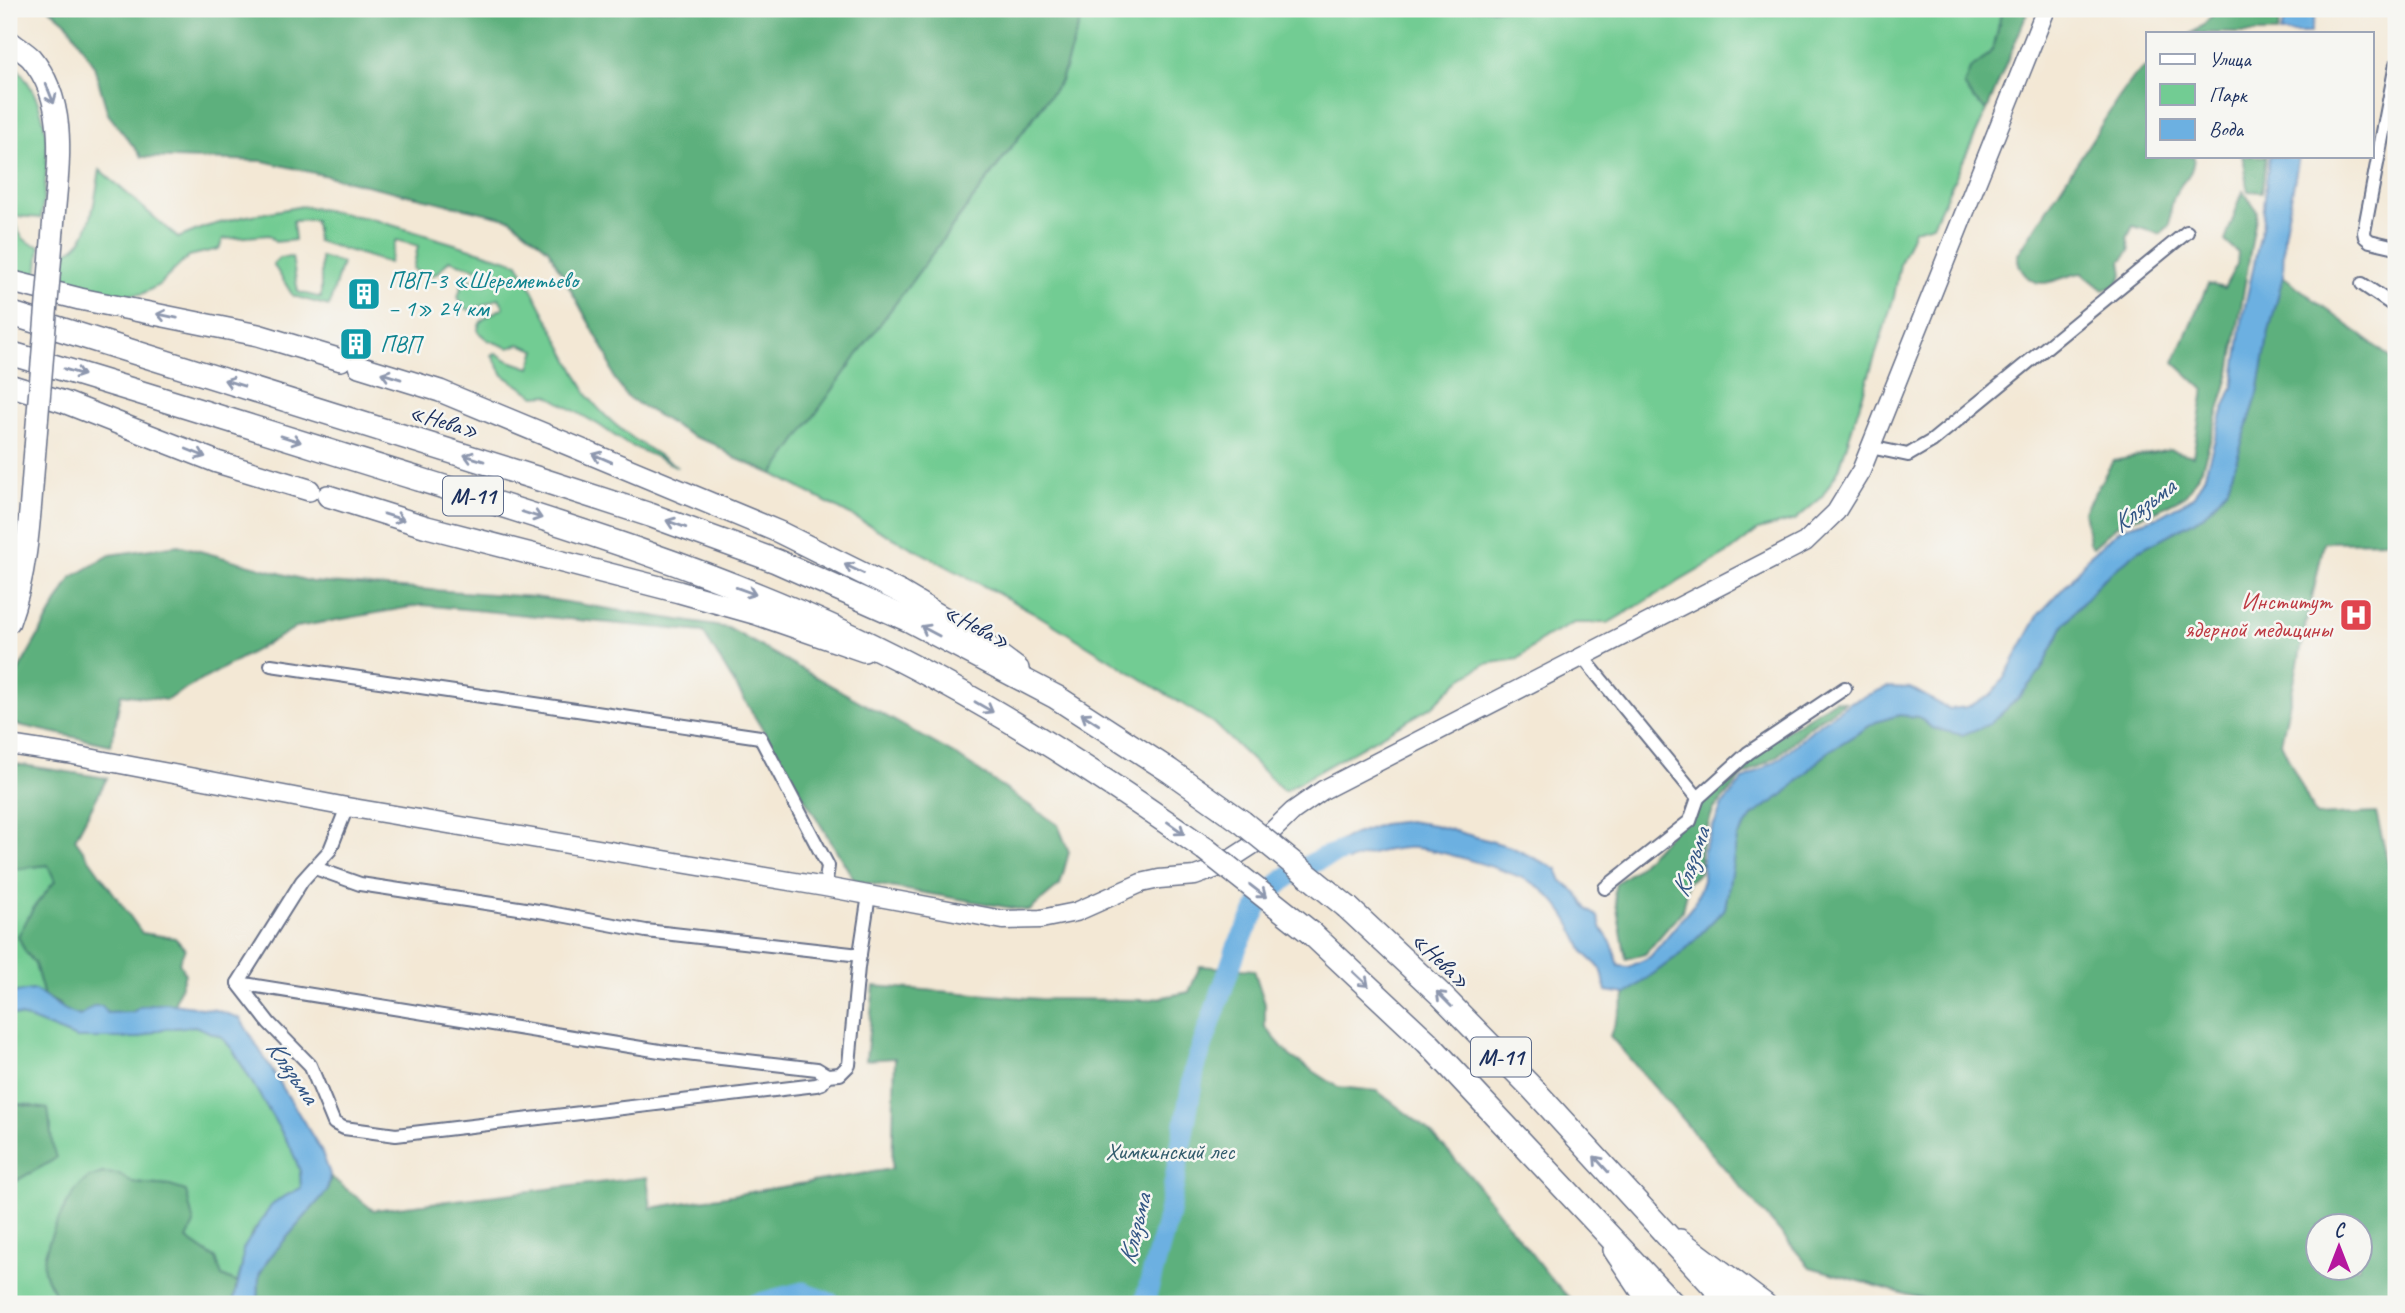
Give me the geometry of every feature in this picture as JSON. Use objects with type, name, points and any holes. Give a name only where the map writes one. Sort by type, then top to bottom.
[{"type":"highway","name":"«Нева»","points":[[9,313],[539,479],[650,515],[776,561],[909,620],[1056,697],[1170,771],[1242,822],[1347,907],[1440,994],[1533,1089],[1730,1304]]},
{"type":"highway","name":"М-11","points":[[9,353],[628,547],[769,599],[853,636],[925,673],[1122,790],[1205,849],[1311,933],[1427,1042],[1673,1304]]},
{"type":"main road","points":[[9,41],[30,57],[53,97],[58,124],[53,229],[26,550],[19,594],[9,622]]},
{"type":"main road","name":"М-11","points":[[9,281],[80,299],[258,335],[439,391],[779,532],[902,593],[971,634],[1056,697]]},
{"type":"main road","name":"М-11","points":[[9,385],[64,401],[217,462],[427,527],[744,610],[925,673]]},
{"type":"main road","name":"М-11","points":[[1647,1214],[1765,1304]]},
{"type":"main road","points":[[1598,1224],[1650,1304]]},
{"type":"street","points":[[9,745],[347,807],[825,887],[1003,920],[1041,919],[1076,912],[1141,883],[1195,876],[1217,868],[1268,835],[1293,811],[1323,790],[1805,542],[1836,512],[1860,471],[2046,9]]},
{"type":"street","points":[[2396,64],[2364,232],[2370,241],[2396,247]]},
{"type":"street","points":[[1870,447],[1909,455],[1932,441],[2187,232]]},
{"type":"street","points":[[2362,284],[2396,307]]},
{"type":"street","points":[[1581,655],[1698,798]]},
{"type":"street","points":[[271,665],[760,737],[828,866],[825,887]]},
{"type":"street","points":[[1605,888],[1690,821],[1698,798],[1748,753],[1845,688]]},
{"type":"street","points":[[238,983],[302,881],[330,850],[347,807]]},
{"type":"street","points":[[314,868],[360,884],[545,912],[646,931],[860,955]]},
{"type":"street","points":[[238,983],[660,1051],[817,1069],[827,1075],[840,1074],[849,1065],[869,895]]},
{"type":"street","points":[[238,983],[269,1023],[310,1065],[334,1123],[345,1128],[396,1135],[816,1085],[822,1083],[827,1075]]},
{"type":"green space","points":[[50,9],[1084,9],[1061,80],[863,347],[773,474],[735,458],[714,444],[692,436],[627,397],[614,378],[607,355],[548,249],[511,219],[263,161],[142,157],[108,114],[94,66],[67,23]]},
{"type":"green space","points":[[1084,9],[2002,9],[1992,50],[1970,69],[1974,100],[1987,110],[1933,225],[1914,230],[1900,264],[1894,297],[1839,469],[1821,498],[1795,520],[1758,530],[1731,551],[1608,623],[1574,623],[1544,638],[1518,659],[1485,664],[1457,682],[1433,706],[1284,791],[1213,723],[1033,612],[773,474],[863,347],[1061,81]]},
{"type":"green space","points":[[2002,9],[2029,9],[1987,110],[1974,100],[1964,85],[1970,69],[1987,56],[1995,44]]},
{"type":"green space","points":[[2218,9],[2282,9],[2277,32],[2193,32]]},
{"type":"green space","points":[[9,59],[35,95],[46,133],[46,174],[41,218],[15,216],[17,227],[25,240],[40,246],[37,278],[9,269]]},
{"type":"green space","points":[[2146,68],[2146,158],[2194,158],[2190,173],[2173,200],[2170,225],[2160,234],[2133,226],[2127,238],[2130,251],[2121,261],[2123,274],[2116,286],[2103,290],[2082,273],[2044,283],[2033,281],[2021,270],[2018,254],[2134,77]]},
{"type":"green space","points":[[2242,158],[2266,158],[2262,192],[2248,191]]},
{"type":"green space","points":[[100,170],[178,238],[242,217],[303,206],[372,219],[518,263],[588,396],[618,427],[678,467],[625,443],[547,395],[535,396],[503,375],[492,355],[496,353],[530,368],[536,350],[519,344],[509,348],[488,340],[478,332],[483,320],[504,307],[499,298],[471,311],[465,308],[458,297],[464,278],[486,285],[489,273],[449,260],[439,272],[431,276],[414,270],[418,246],[396,240],[389,263],[317,241],[315,220],[293,221],[295,240],[275,242],[269,235],[223,239],[219,249],[189,256],[159,285],[142,294],[119,295],[59,282],[61,252],[71,249],[86,232]]},
{"type":"green space","points":[[2243,191],[2257,211],[2230,373],[2202,468],[2185,496],[2156,511],[2121,522],[2093,547],[2089,542],[2084,511],[2113,461],[2170,450],[2193,456],[2204,390],[2174,362],[2208,284],[2224,288],[2237,264],[2238,253],[2225,241]]},
{"type":"green space","points":[[292,257],[298,292],[321,298],[321,257],[342,263],[329,306],[293,296],[273,264],[279,258]]},
{"type":"green space","points":[[2283,276],[2396,362],[2396,541],[2324,542],[2281,743],[2316,816],[2376,813],[2396,896],[2396,1304],[1949,1304],[1810,1267],[1610,1036],[1626,994],[1684,951],[1725,908],[1737,838],[1753,815],[1784,794],[1829,751],[1876,722],[1899,715],[1919,717],[1932,728],[1990,724],[2020,696],[2041,670],[2065,623],[2101,581],[2139,550],[2202,517],[2217,501],[2228,486],[2258,393],[2269,331]]},
{"type":"green space","points":[[178,545],[312,582],[535,597],[728,628],[954,754],[1058,825],[1069,852],[1060,885],[1029,911],[855,881],[703,632],[422,605],[297,627],[166,700],[121,694],[111,745],[9,723],[9,680],[16,675],[71,578],[110,555]]},
{"type":"green space","points":[[1835,700],[1845,702],[1810,726],[1776,757],[1741,777],[1713,810],[1700,850],[1700,872],[1688,882],[1682,911],[1645,954],[1626,959],[1614,892],[1616,883],[1635,870],[1701,801],[1767,743]]},
{"type":"green space","points":[[9,763],[107,778],[75,839],[142,933],[175,938],[185,949],[179,962],[185,974],[174,1005],[165,1003],[133,1012],[80,1016],[64,1011],[59,1004],[44,996],[35,964],[18,936],[34,907],[55,881],[48,865],[15,869],[9,862]]},
{"type":"green space","points":[[9,862],[16,869],[48,865],[56,881],[34,907],[25,951],[35,964],[44,996],[35,990],[9,993]]},
{"type":"green space","name":"Химкинский лес","points":[[1200,966],[1254,970],[1265,1004],[1265,1027],[1290,1056],[1338,1087],[1377,1091],[1427,1129],[1471,1177],[1552,1280],[1575,1304],[258,1304],[259,1275],[269,1258],[327,1191],[331,1177],[373,1210],[647,1177],[651,1208],[892,1169],[895,1058],[866,1060],[874,986],[1040,999],[1147,1000],[1189,992]]},
{"type":"green space","points":[[9,1014],[25,1017],[77,1038],[138,1038],[162,1029],[195,1026],[222,1037],[233,1050],[291,1148],[300,1171],[301,1188],[278,1200],[251,1234],[237,1283],[222,1276],[216,1259],[187,1239],[170,1186],[133,1183],[119,1174],[46,1252],[45,1274],[63,1304],[9,1304],[9,1182],[12,1184],[55,1158],[50,1143],[51,1125],[31,1105],[9,1103]]},
{"type":"green space","points":[[9,1103],[48,1109],[56,1158],[12,1184],[9,1182]]},
{"type":"green space","points":[[102,1173],[119,1174],[133,1183],[170,1186],[186,1191],[194,1224],[187,1239],[216,1259],[222,1276],[237,1283],[233,1304],[63,1304],[45,1276],[46,1250],[72,1195],[87,1179]]},
{"type":"water","points":[[2288,9],[2317,9],[2310,32],[2280,32]]},
{"type":"water","points":[[2269,158],[2299,158],[2284,235],[2283,276],[2269,331],[2258,393],[2228,486],[2217,501],[2202,517],[2139,550],[2101,581],[2065,623],[2041,670],[2020,696],[1990,724],[1962,735],[1932,728],[1919,717],[1899,715],[1876,722],[1829,751],[1784,794],[1753,815],[1737,838],[1725,908],[1684,951],[1626,994],[1606,991],[1601,970],[1584,953],[1574,931],[1552,898],[1536,885],[1510,873],[1433,851],[1406,848],[1348,861],[1334,845],[1347,837],[1383,824],[1408,821],[1434,825],[1511,847],[1557,869],[1562,881],[1577,893],[1587,909],[1598,917],[1612,944],[1619,966],[1629,967],[1650,957],[1695,903],[1703,880],[1703,851],[1722,805],[1743,780],[1779,759],[1814,728],[1851,702],[1887,687],[1911,688],[1949,709],[1967,707],[1990,696],[2004,678],[2039,614],[2071,580],[2088,557],[2122,528],[2160,516],[2193,497],[2204,477],[2223,411],[2233,387],[2243,315],[2262,227]]},
{"type":"water","points":[[35,990],[80,1016],[94,1006],[102,1006],[107,1013],[133,1012],[140,1007],[165,1003],[216,1010],[240,1018],[321,1150],[330,1174],[327,1191],[269,1258],[259,1275],[258,1304],[233,1304],[243,1249],[271,1206],[301,1188],[300,1171],[291,1148],[233,1050],[222,1037],[195,1026],[162,1029],[138,1038],[77,1038],[24,1017],[9,1014],[9,993]]},
{"type":"waterway","name":"Клязьма","points":[[1144,1304],[1168,1218],[1195,1067],[1237,947],[1262,899],[1287,877],[1322,858],[1366,843]]},
{"type":"waterway","name":"Клязьма","points":[[756,1304],[803,1292],[832,1304]]},
{"type":"place","name":"ПВП-3 «Шереметьево – 1» 24 км","points":[[364,294]]},
{"type":"place","name":"ПВП","points":[[356,344]]},
{"type":"place","name":"Институт ядерной медицины","points":[[2356,615]]}]
